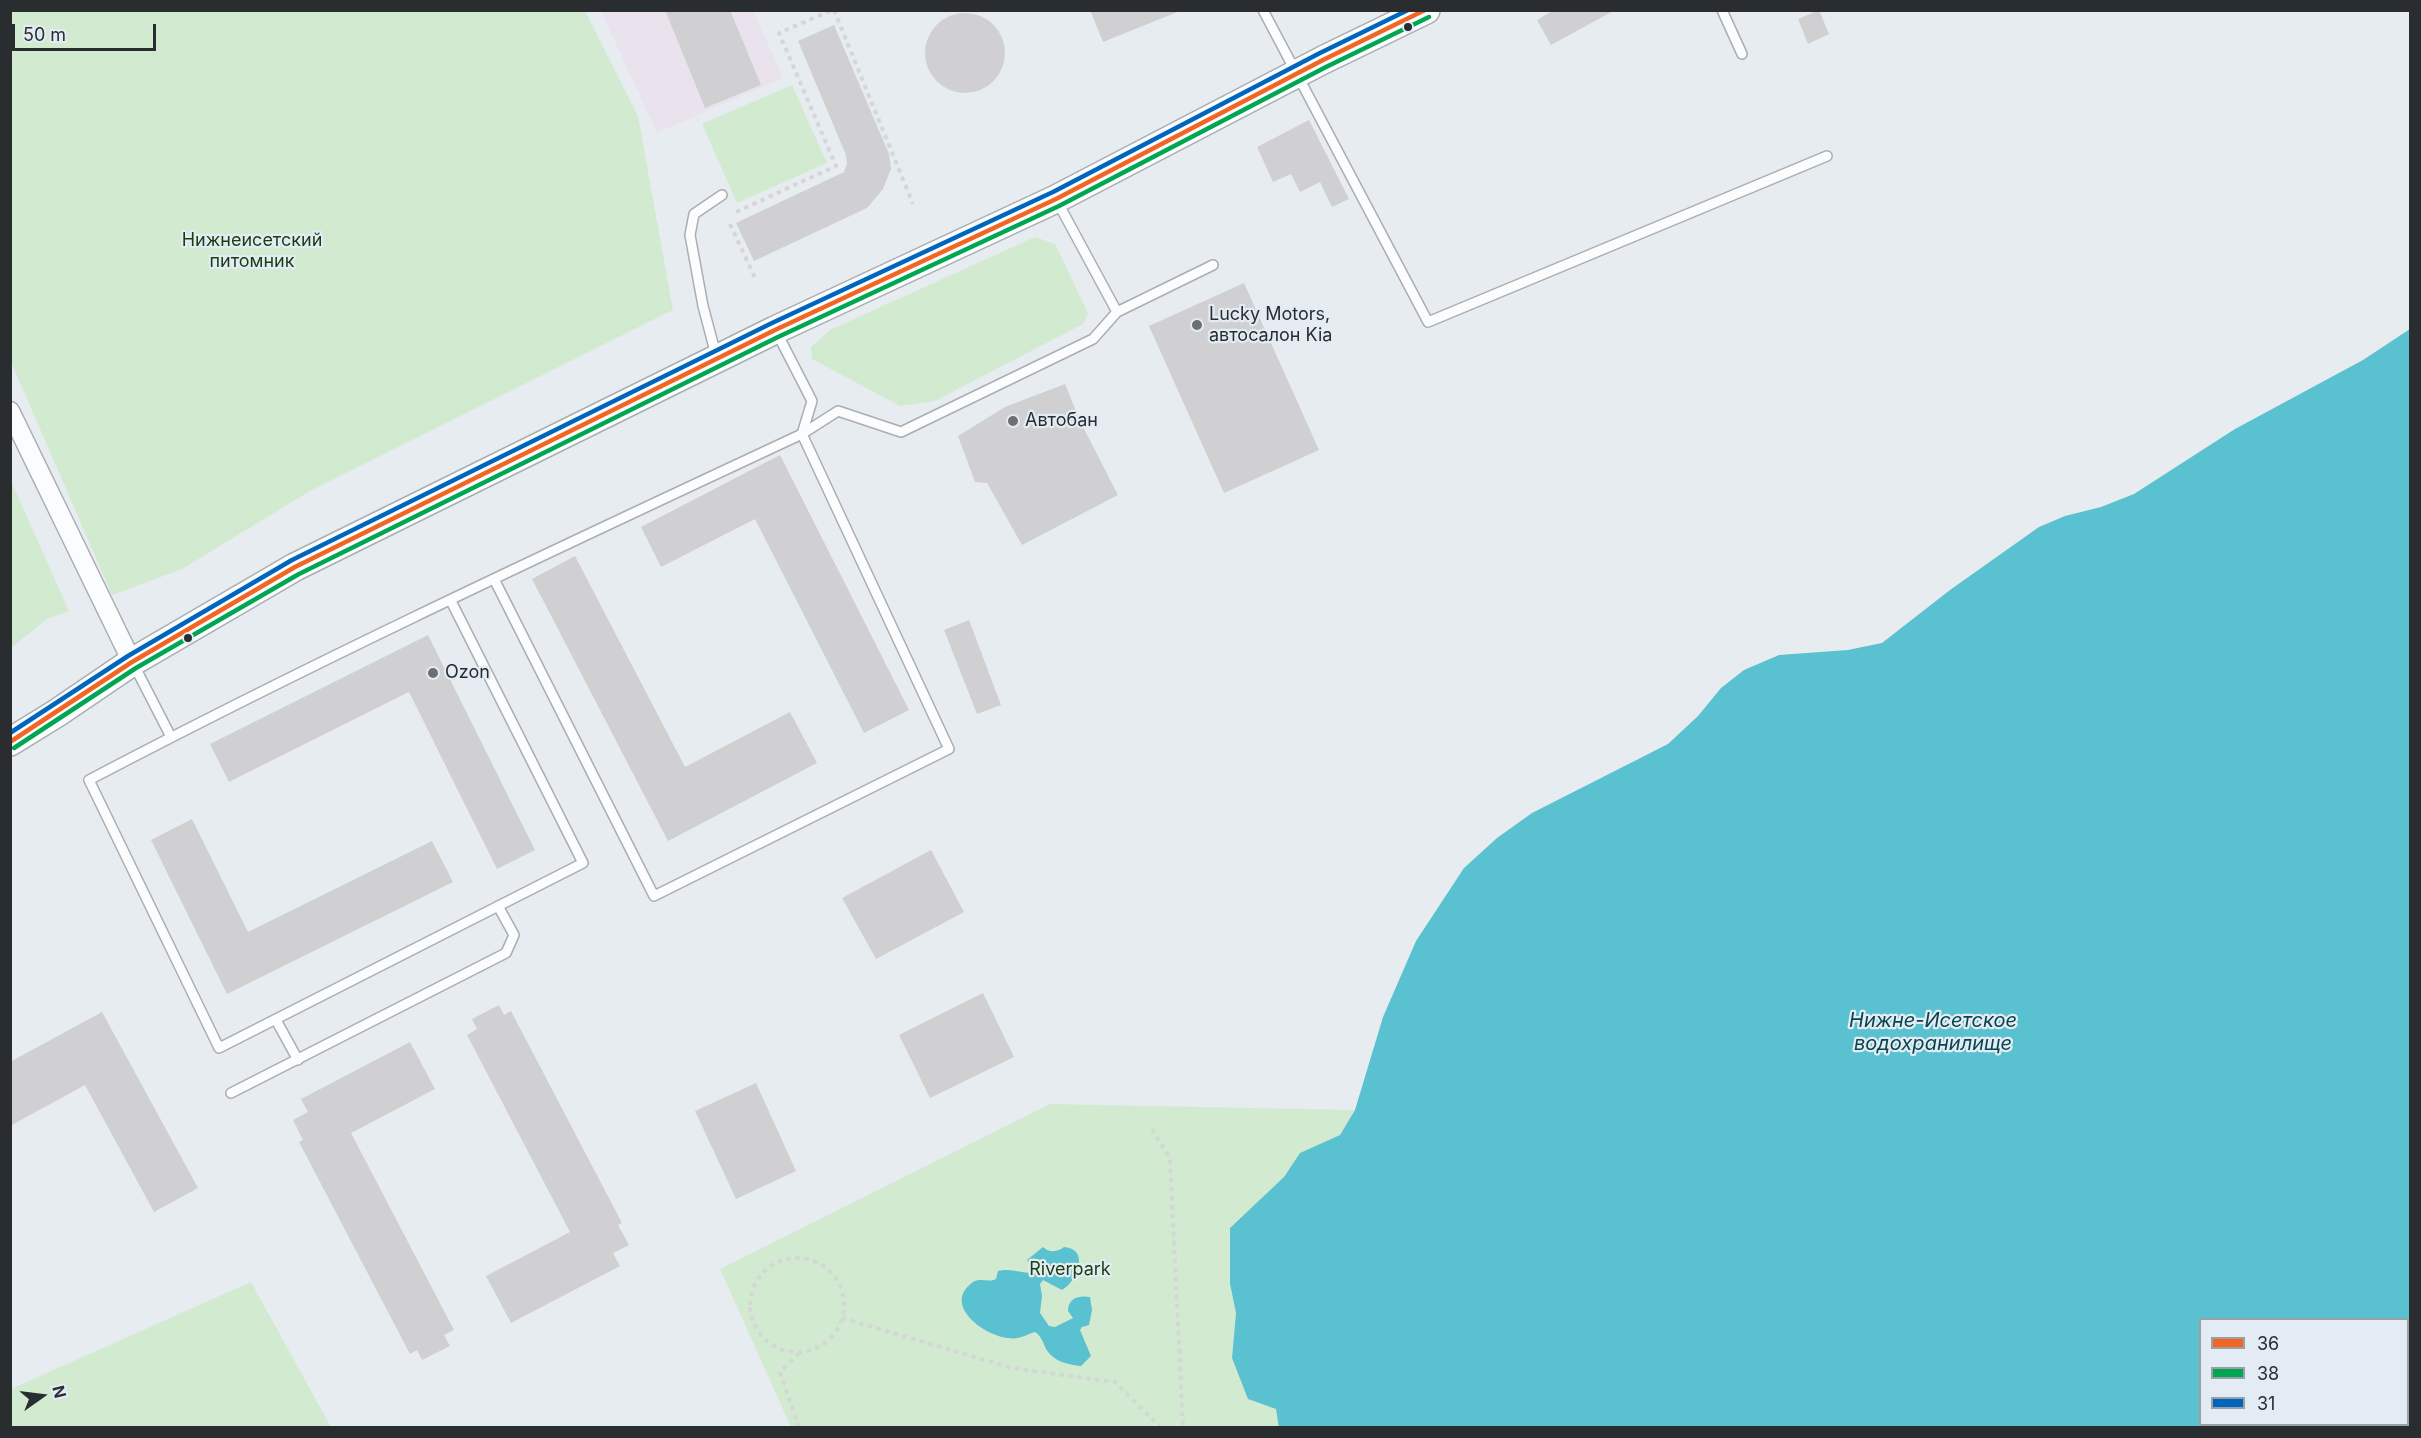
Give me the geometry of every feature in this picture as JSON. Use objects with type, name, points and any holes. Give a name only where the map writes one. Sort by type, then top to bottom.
[{"type":"main road","points":[[10,742],[57,714],[132,662],[296,567],[775,330],[1056,200],[1297,74],[1426,10]]},
{"type":"street","points":[[10,411],[132,662]]},
{"type":"lane","points":[[1263,10],[1428,322],[1827,156]]},
{"type":"lane","points":[[1722,10],[1742,54]]},
{"type":"lane","points":[[716,359],[703,306],[690,235],[694,214],[722,195]]},
{"type":"lane","points":[[1056,200],[1117,312]]},
{"type":"lane","points":[[451,601],[583,863],[219,1048],[89,780],[171,737],[494,579],[802,434],[838,411],[901,432],[1093,339],[1117,312],[1213,266]]},
{"type":"lane","points":[[494,579],[654,896],[949,749],[802,434],[812,401],[775,330]]},
{"type":"lane","points":[[132,662],[171,737]]},
{"type":"lane","points":[[231,1093],[506,953],[514,935],[498,906]]},
{"type":"lane","points":[[276,1020],[297,1060]]},
{"type":"path","points":[[736,212],[836,166],[779,33],[833,10],[913,204]]},
{"type":"path","points":[[730,224],[756,280]]},
{"type":"path","points":[[1152,1129],[1170,1159],[1183,1428]]},
{"type":"path","points":[[804,1258],[823,1266],[836,1280],[843,1298],[842,1318],[833,1335],[818,1347],[799,1352],[779,1349],[763,1338],[753,1322],[749,1303],[754,1284],[767,1268],[784,1259],[804,1258]]},
{"type":"path","points":[[842,1318],[1012,1368],[1116,1382],[1160,1427]]},
{"type":"path","points":[[799,1352],[780,1372],[799,1428]]},
{"type":"shaded area","points":[[601,11],[753,11],[783,78],[657,133]]},
{"type":"green space","name":"Нижнеисетский питомник","points":[[10,11],[585,11],[638,116],[673,310],[310,491],[182,569],[112,595],[11,362]]},
{"type":"green space","points":[[792,85],[827,163],[737,203],[702,124]]},
{"type":"green space","points":[[1035,237],[1055,244],[1088,313],[1083,324],[935,401],[900,406],[812,359],[811,347],[830,330]]},
{"type":"green space","points":[[10,479],[69,611],[47,619],[11,648]]},
{"type":"green space","name":"Riverpark","points":[[1050,1104],[1355,1110],[1340,1135],[1300,1153],[1284,1177],[1230,1228],[1230,1284],[1236,1313],[1232,1358],[1276,1409],[1279,1427],[791,1427],[720,1269]]},
{"type":"green space","points":[[251,1282],[331,1427],[11,1427],[11,1389]]},
{"type":"water","name":"Нижне-Исетское водохранилище","points":[[2410,329],[2410,1427],[1279,1428],[1276,1409],[1248,1399],[1232,1358],[1236,1313],[1230,1284],[1230,1228],[1284,1177],[1300,1153],[1340,1135],[1355,1110],[1383,1017],[1416,941],[1464,868],[1497,838],[1532,813],[1668,744],[1698,716],[1721,688],[1744,670],[1779,655],[1848,650],[1882,643],[1950,590],[2039,527],[2065,516],[2101,507],[2134,494],[2235,429],[2363,360]]},
{"type":"water","points":[[1043,1247],[1051,1251],[1064,1247],[1072,1249],[1077,1253],[1079,1259],[1077,1273],[1068,1286],[1062,1290],[1043,1280],[1040,1284],[1042,1296],[1040,1313],[1049,1326],[1055,1327],[1073,1318],[1068,1311],[1072,1300],[1078,1297],[1090,1297],[1092,1310],[1089,1325],[1080,1330],[1091,1356],[1081,1366],[1053,1357],[1035,1332],[1015,1338],[999,1336],[978,1325],[964,1309],[962,1300],[964,1291],[973,1282],[996,1279],[998,1271],[1003,1270],[1032,1273],[1034,1270],[1027,1260]]},
{"type":"building","points":[[665,10],[730,10],[761,85],[705,108]]},
{"type":"building","points":[[1090,10],[1180,10],[1180,11],[1103,42]]},
{"type":"building","points":[[1554,10],[1615,10],[1551,45],[1537,20]]},
{"type":"building","points":[[1819,10],[1829,34],[1808,44],[1798,19]]},
{"type":"building","points":[[965,13],[980,16],[993,25],[1002,38],[1005,53],[1002,68],[993,81],[980,90],[965,93],[950,90],[937,81],[928,68],[925,53],[928,38],[937,25],[950,16]]},
{"type":"building","points":[[834,25],[889,154],[891,169],[883,189],[867,208],[754,261],[736,223],[844,172],[847,163],[846,155],[798,41]]},
{"type":"building","points":[[1309,120],[1349,199],[1332,207],[1320,182],[1300,192],[1291,174],[1273,182],[1257,147]]},
{"type":"building","points":[[1244,283],[1319,450],[1224,493],[1149,326]]},
{"type":"building","points":[[1065,384],[1080,421],[1118,495],[1022,545],[987,483],[975,482],[958,436],[1005,407]]},
{"type":"building","points":[[780,455],[909,710],[864,733],[755,519],[661,567],[641,527]]},
{"type":"building","points":[[575,556],[685,767],[790,712],[817,763],[668,841],[532,579]]},
{"type":"building","points":[[969,620],[1001,705],[977,714],[944,630]]},
{"type":"building","points":[[428,635],[535,850],[497,869],[409,692],[229,782],[210,744]]},
{"type":"building","points":[[192,819],[248,932],[432,841],[453,882],[227,994],[151,840]]},
{"type":"building","points":[[931,850],[964,912],[876,959],[842,898]]},
{"type":"building","points":[[983,993],[1014,1057],[930,1098],[899,1035]]},
{"type":"building","points":[[499,1005],[504,1015],[511,1011],[622,1223],[618,1225],[629,1245],[613,1253],[620,1266],[511,1323],[486,1276],[570,1232],[467,1035],[477,1029],[472,1019]]},
{"type":"building","points":[[102,1012],[198,1188],[154,1212],[85,1085],[10,1126],[10,1062]]},
{"type":"building","points":[[410,1042],[435,1089],[351,1133],[454,1330],[444,1335],[450,1346],[422,1360],[417,1350],[410,1354],[299,1142],[303,1140],[293,1120],[308,1112],[301,1099]]},
{"type":"building","points":[[756,1083],[796,1171],[736,1199],[695,1111]]},
{"type":"transit line","name":"31","points":[[10,733],[128,656],[292,560],[772,323],[1053,192],[1320,53],[1408,10]]},
{"type":"transit line","name":"36","points":[[10,742],[132,662],[295,567],[775,330],[1056,199],[1323,60],[1425,10]]},
{"type":"transit line","name":"38","points":[[14,748],[136,668],[299,574],[778,337],[1059,206],[1326,67],[1429,17]]},
{"type":"place","name":"Lucky Motors, автосалон Kia","points":[[1197,325]]},
{"type":"place","name":"Автобан","points":[[1013,421]]},
{"type":"place","name":"Ozon","points":[[433,673]]}]
